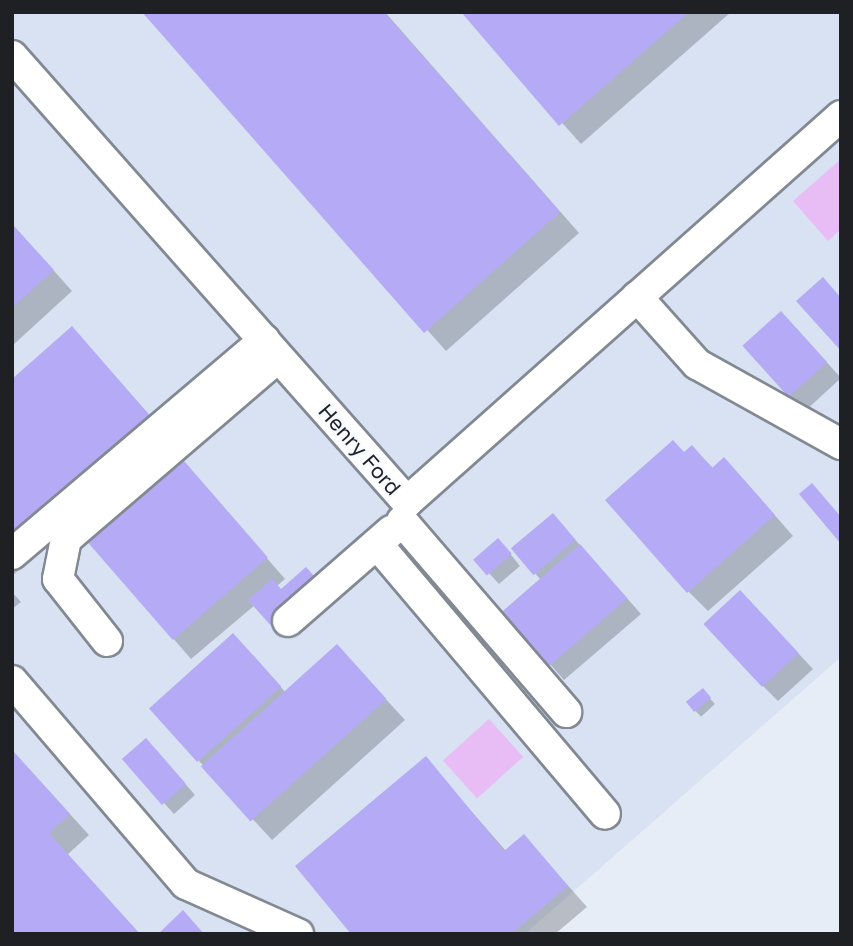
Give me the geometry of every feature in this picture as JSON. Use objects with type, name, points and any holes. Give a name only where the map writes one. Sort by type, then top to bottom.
[{"type":"street","name":"Henry Ford","points":[[12,56],[271,348],[404,511],[637,297],[841,116]]},
{"type":"street","points":[[637,297],[698,364],[841,444]]},
{"type":"street","points":[[12,554],[271,348]]},
{"type":"street","points":[[107,641],[58,579],[66,539],[271,348]]},
{"type":"street","points":[[288,621],[377,544],[404,511],[566,712]]},
{"type":"street","points":[[377,544],[605,814]]},
{"type":"street","points":[[12,681],[186,884],[299,934]]},
{"type":"shaded area","points":[[12,12],[841,12],[841,657],[525,934],[12,934]]},
{"type":"shaded area","points":[[841,159],[841,229],[828,241],[793,201]]},
{"type":"shaded area","points":[[489,719],[523,757],[477,798],[443,760]]},
{"type":"building","points":[[142,12],[384,12],[560,212],[424,333]]},
{"type":"building","points":[[461,12],[689,12],[559,126]]},
{"type":"building","points":[[12,224],[54,270],[12,308]]},
{"type":"building","points":[[823,277],[841,298],[841,351],[796,301]]},
{"type":"building","points":[[781,311],[827,362],[789,397],[742,346]]},
{"type":"building","points":[[72,326],[150,416],[12,538],[12,379]]},
{"type":"building","points":[[673,440],[684,452],[692,445],[712,468],[724,457],[775,515],[687,593],[605,500]]},
{"type":"building","points":[[178,454],[268,557],[173,640],[83,537]]},
{"type":"building","points":[[812,483],[841,517],[841,544],[799,494]]},
{"type":"building","points":[[553,513],[575,540],[533,575],[511,548]]},
{"type":"building","points":[[498,538],[512,554],[487,575],[473,560]]},
{"type":"building","points":[[580,544],[627,598],[549,667],[502,612]]},
{"type":"building","points":[[306,567],[322,585],[273,628],[248,600],[272,579],[281,589]]},
{"type":"building","points":[[740,590],[799,653],[762,687],[703,624]]},
{"type":"building","points":[[233,633],[281,687],[197,762],[149,709]]},
{"type":"building","points":[[337,644],[387,699],[251,821],[201,766]]},
{"type":"building","points":[[703,688],[711,698],[694,712],[686,702]]},
{"type":"building","points":[[146,738],[186,784],[162,805],[122,759]]},
{"type":"building","points":[[12,750],[70,814],[49,833],[140,934],[12,934]]},
{"type":"building","points":[[426,756],[504,851],[524,834],[568,886],[511,934],[351,934],[295,866]]},
{"type":"building","points":[[183,910],[204,934],[158,934]]}]
